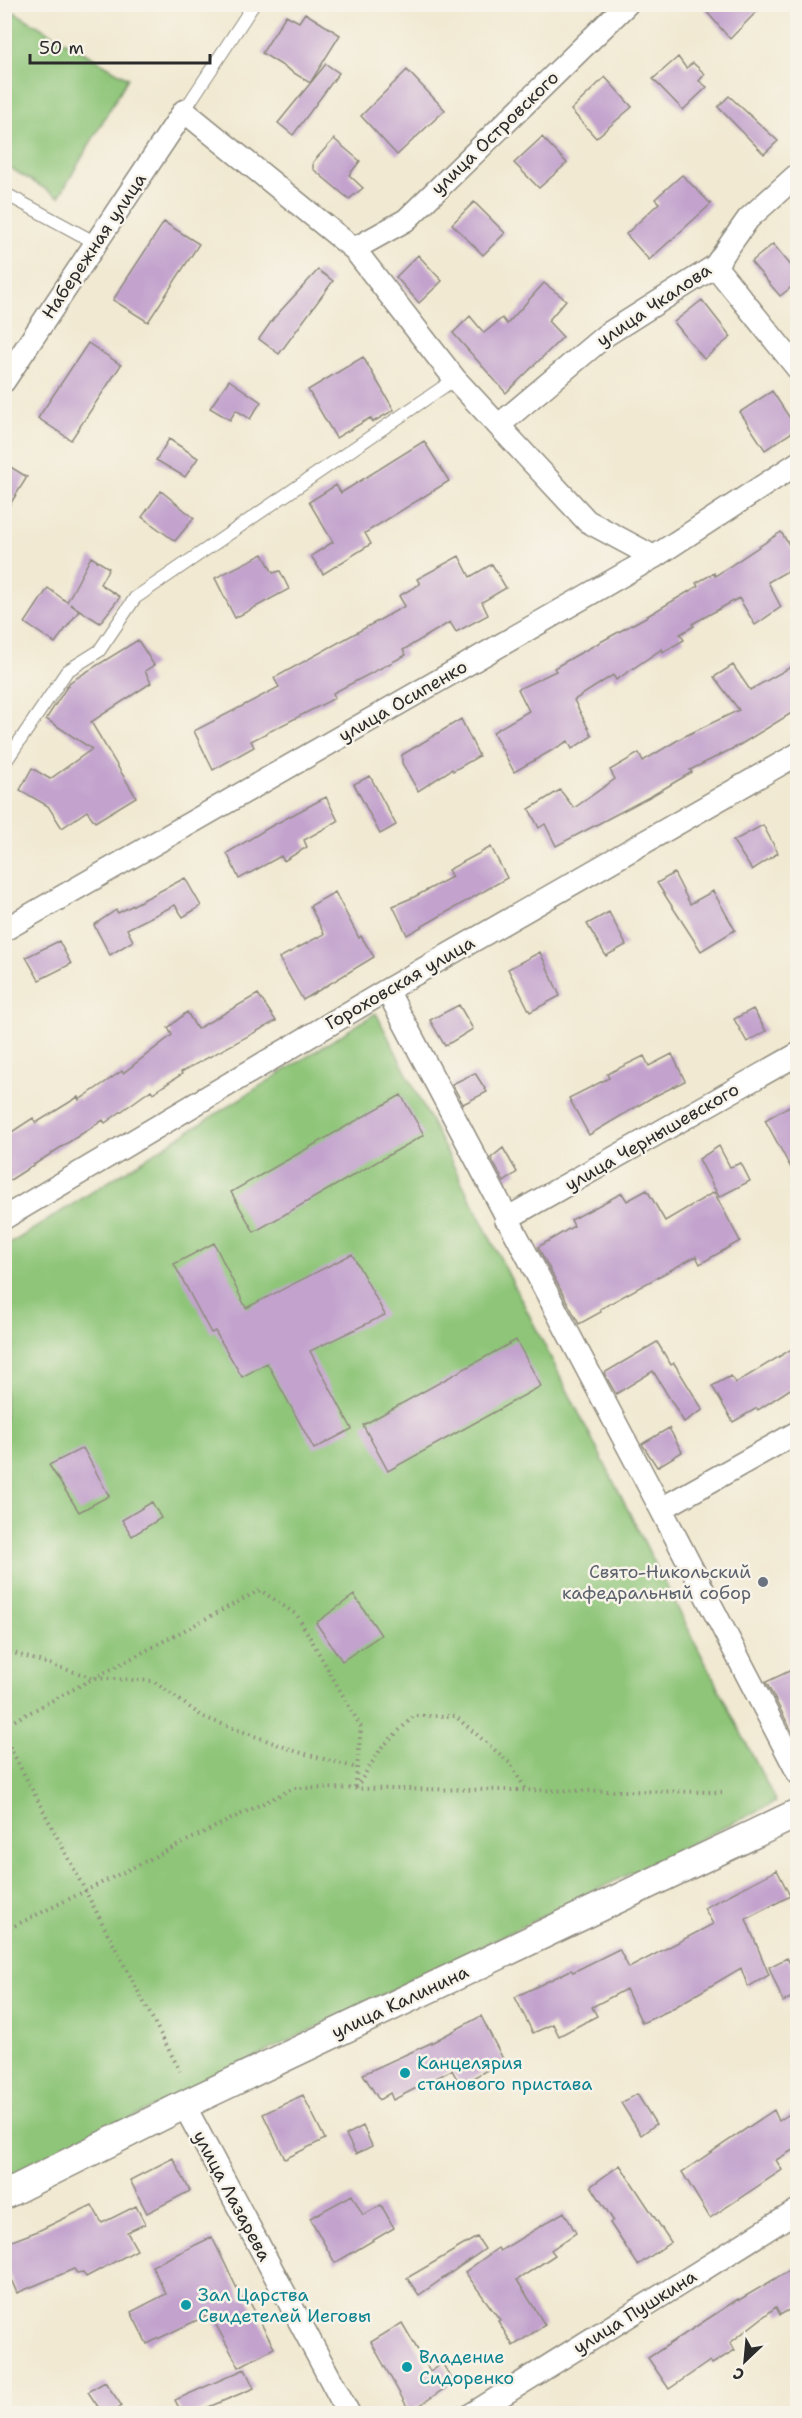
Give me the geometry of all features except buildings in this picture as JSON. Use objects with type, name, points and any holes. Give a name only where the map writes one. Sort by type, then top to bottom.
[{"type":"street","name":"улица Островского","points":[[354,249],[406,220],[627,4]]},
{"type":"street","name":"Набережная улица","points":[[4,381],[184,111]]},
{"type":"street","points":[[184,111],[354,249],[455,379],[587,521],[654,557]]},
{"type":"street","name":"улица Чкалова","points":[[499,426],[606,335],[715,266],[748,219],[798,174]]},
{"type":"street","points":[[715,266],[798,369]]},
{"type":"street","name":"улица Осипенко","points":[[4,930],[654,557],[798,464]]},
{"type":"street","name":"Гороховская улица","points":[[4,1218],[387,990],[798,754]]},
{"type":"street","points":[[387,990],[798,1773]]},
{"type":"street","name":"улица Чернышевского","points":[[506,1219],[798,1054]]},
{"type":"street","points":[[661,1509],[798,1432]]},
{"type":"street","name":"улица Калинина","points":[[4,2195],[184,2105],[798,1813]]},
{"type":"street","name":"улица Лазарева","points":[[184,2105],[349,2414]]},
{"type":"street","name":"улица Пушкина","points":[[471,2414],[798,2210]]},
{"type":"lane","points":[[184,111],[254,4]]},
{"type":"lane","points":[[4,194],[96,243]]},
{"type":"lane","points":[[4,764],[67,671],[99,651],[135,598],[455,379]]},
{"type":"path","points":[[4,1725],[260,1590],[297,1615],[361,1727],[356,1789]]},
{"type":"path","points":[[4,1650],[94,1678],[153,1681],[203,1716],[298,1752],[357,1768]]},
{"type":"path","points":[[356,1789],[381,1747],[414,1716],[454,1716],[482,1737],[510,1763],[526,1791]]},
{"type":"path","points":[[4,1736],[180,2071]]},
{"type":"path","points":[[4,1931],[294,1788],[722,1792]]},
{"type":"green space","points":[[5,7],[128,78],[59,197],[5,165]]},
{"type":"green space","points":[[376,1013],[776,1802],[5,2180],[5,1247]]},
{"type":"place","name":"Свято-Никольский кафедральный собор","points":[[763,1582]]},
{"type":"place","name":"Канцелярия станового пристава","points":[[405,2073]]},
{"type":"place","name":"Зал Царства Свидетелей Иеговы","points":[[186,2305]]},
{"type":"place","name":"Владение Сидоренко","points":[[407,2367]]}]
